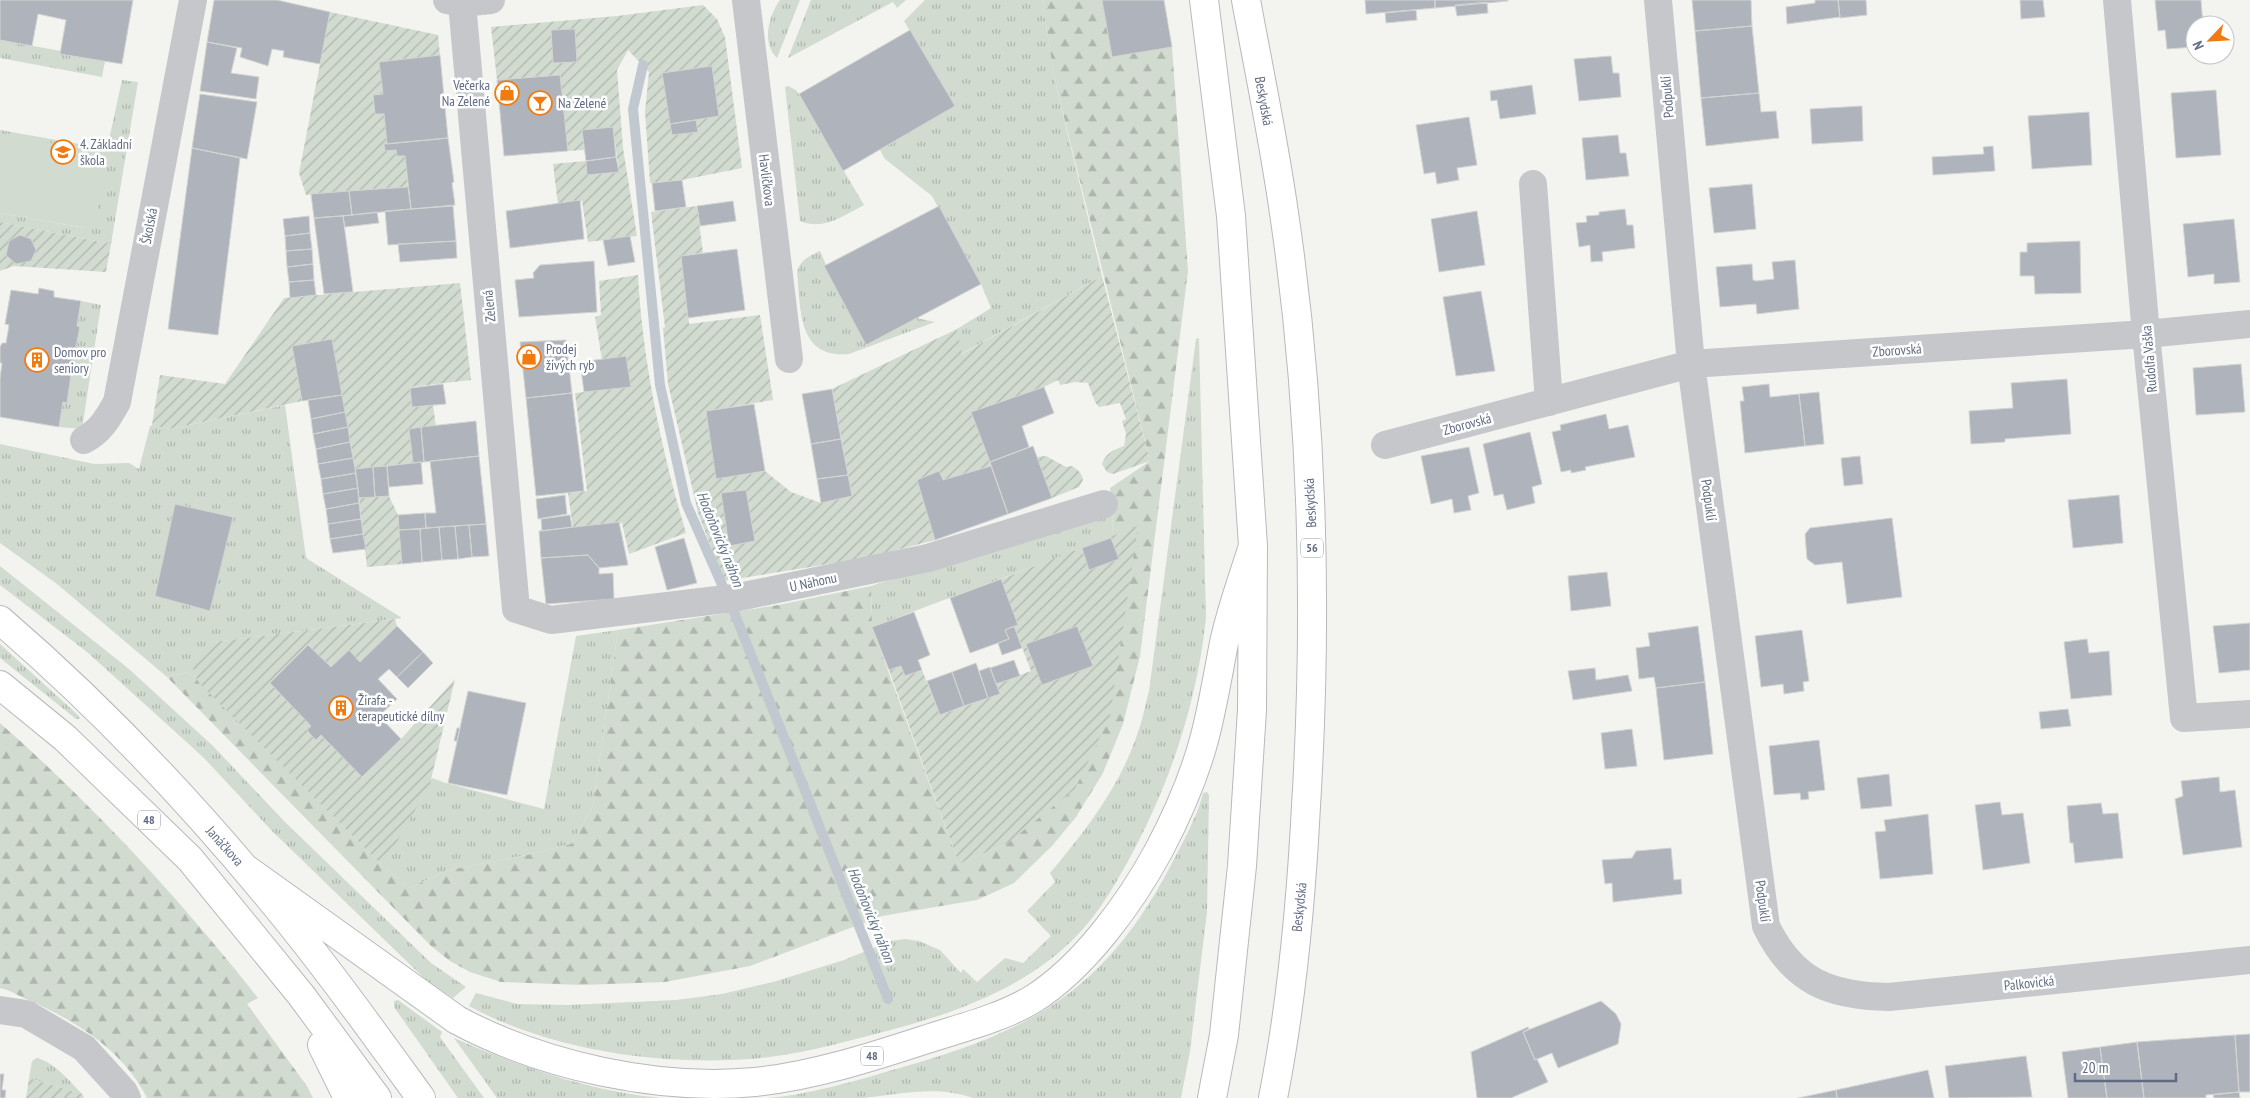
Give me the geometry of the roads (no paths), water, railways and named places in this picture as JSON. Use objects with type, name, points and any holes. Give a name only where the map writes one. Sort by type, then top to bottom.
[{"type":"main road","points":[[1204,0],[1231,216],[1253,546],[1252,710],[1242,856],[1224,1035],[1212,1098]]},
{"type":"main road","name":"Beskydská","points":[[1246,0],[1284,213],[1300,343],[1312,536],[1312,706],[1302,873],[1283,1045],[1273,1098]]},
{"type":"main road","name":"48","points":[[246,869],[457,1020],[514,1046],[592,1068],[672,1082],[714,1084],[756,1082],[806,1074],[939,1036],[994,1018],[1032,1000],[1085,954],[1138,885],[1184,800],[1202,748],[1225,641],[1253,546]]},
{"type":"main road","name":"Janáčkova","points":[[0,620],[93,704],[246,869],[329,973],[421,1098]]},
{"type":"main road","name":"48","points":[[0,685],[65,738],[190,859],[282,971],[377,1098]]},
{"type":"main road","name":"48","points":[[282,971],[348,1098]]},
{"type":"street","name":"Školská","points":[[84,440],[95,434],[107,421],[116,402],[193,0]]},
{"type":"street","points":[[454,2],[491,0]]},
{"type":"street","name":"Havlíčkova","points":[[746,0],[789,359]]},
{"type":"street","name":"Podpuklí","points":[[1658,0],[1691,364],[1766,926],[1775,946],[1788,962],[1812,979]]},
{"type":"street","name":"Rudolfa Vaška","points":[[2118,0],[2146,334],[2184,718],[2250,714]]},
{"type":"street","name":"Zelená","points":[[454,2],[516,609]]},
{"type":"street","points":[[1533,184],[1549,402]]},
{"type":"street","name":"Zborovská","points":[[1385,445],[1691,364],[2146,334],[2250,324]]},
{"type":"street","name":"U Náhonu","points":[[516,609],[551,620],[725,599],[928,558],[1104,504]]},
{"type":"street","name":"Palkovická","points":[[1812,979],[1829,990],[1848,995],[1889,997],[2250,960]]},
{"type":"street","points":[[0,1010],[26,1014],[84,1048],[124,1092],[127,1098]]},
{"type":"waterway","name":"Hodoňovický náhon","points":[[643,65],[633,109],[660,385],[686,503],[734,612],[888,999]]},
{"type":"place","name":"Večerka Na Zelené","points":[[507,93]]},
{"type":"place","name":"Na Zelené","points":[[540,103]]},
{"type":"place","name":"4. Základní škola","points":[[63,152]]},
{"type":"place","name":"Prodej živých ryb","points":[[529,357]]},
{"type":"place","name":"Domov pro seniory","points":[[37,360]]},
{"type":"place","name":"Žirafa - terapeutické dílny","points":[[341,708]]}]
